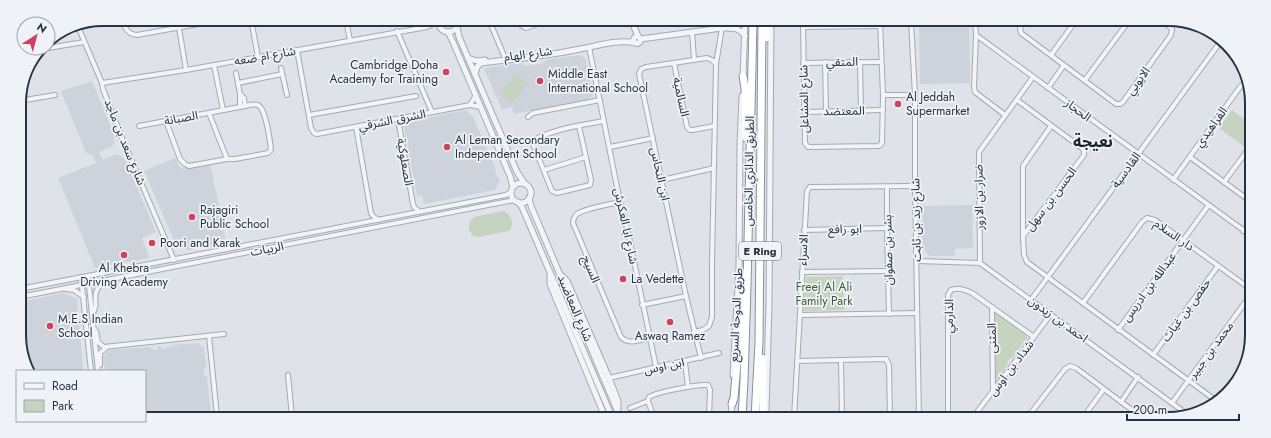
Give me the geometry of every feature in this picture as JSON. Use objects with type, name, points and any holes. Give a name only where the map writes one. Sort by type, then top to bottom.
[{"type":"highway","name":"الطريق الدائري الخامس","points":[[742,412],[747,286],[753,26]]},
{"type":"highway","name":"الطريق الدائري الخامس","points":[[755,412],[759,342],[762,26]]},
{"type":"highway","points":[[761,84],[767,26]]},
{"type":"highway","points":[[743,76],[745,88],[746,155],[750,164]]},
{"type":"highway","points":[[732,404],[734,398],[742,301],[747,286]]},
{"type":"highway","points":[[759,342],[762,359],[764,412]]},
{"type":"street","points":[[125,26],[127,31],[132,34],[187,26]]},
{"type":"street","points":[[252,26],[258,57]]},
{"type":"street","points":[[347,26],[350,40]]},
{"type":"street","points":[[440,26],[441,29],[448,32],[453,42],[510,176],[516,201],[524,202],[529,198],[529,188],[517,172],[459,38],[457,27],[448,32]]},
{"type":"street","points":[[492,26],[505,58]]},
{"type":"street","points":[[522,26],[526,28],[532,26]]},
{"type":"street","points":[[633,26],[636,39]]},
{"type":"street","name":"طريق الدوحة السريع","points":[[732,412],[739,268],[740,144],[744,26]]},
{"type":"street","points":[[765,412],[767,395],[768,333],[771,26]]},
{"type":"street","points":[[803,27],[822,26]]},
{"type":"street","name":"شارع المشاعل","points":[[803,27],[805,112],[804,143],[807,147],[879,146],[883,141],[880,26]]},
{"type":"street","name":"شارع زيد بن ثابت","points":[[911,26],[915,95],[914,186],[917,261],[919,412]]},
{"type":"street","points":[[975,26],[975,92],[1005,115]]},
{"type":"street","name":"الايوبي","points":[[1021,26],[1021,33],[1116,104],[1123,102],[1171,35],[1172,29],[1169,26]]},
{"type":"street","points":[[1051,55],[1072,26]]},
{"type":"street","points":[[1085,80],[1125,26]]},
{"type":"street","name":"شارع ام ضعه","points":[[102,83],[186,70],[427,27],[441,29]]},
{"type":"street","points":[[179,28],[186,70]]},
{"type":"street","points":[[694,332],[703,330],[709,326],[712,317],[716,64],[722,28]]},
{"type":"street","name":"شارع الهام","points":[[468,58],[477,61],[505,58],[636,39],[648,39],[722,28],[734,28]]},
{"type":"street","points":[[734,28],[741,31],[745,37]]},
{"type":"street","name":"شارع سعد بن ماجد","points":[[79,30],[102,83],[120,133],[174,260]]},
{"type":"street","points":[[397,32],[432,112]]},
{"type":"street","points":[[692,32],[694,59]]},
{"type":"street","name":"الحجاز","points":[[976,35],[1243,231]]},
{"type":"street","points":[[56,47],[84,42]]},
{"type":"street","name":"القادسية","points":[[1031,300],[1218,45]]},
{"type":"street","name":"شارع الهام","points":[[475,74],[477,67],[482,63],[589,47]]},
{"type":"street","name":"شارع ابا العكرش","points":[[589,47],[620,202],[628,232],[656,368]]},
{"type":"street","points":[[297,50],[305,79],[309,115],[416,96]]},
{"type":"street","name":"ابن النحاس","points":[[701,358],[686,296],[639,74],[641,69],[646,67],[694,59],[707,58],[716,64]]},
{"type":"street","points":[[825,62],[826,111]]},
{"type":"street","points":[[860,62],[861,110]]},
{"type":"street","name":"المتقي","points":[[804,63],[882,62]]},
{"type":"street","name":"السالمية","points":[[674,63],[687,127],[690,130],[693,130],[714,126]]},
{"type":"street","points":[[214,65],[223,110]]},
{"type":"street","points":[[1048,88],[1064,65]]},
{"type":"street","points":[[281,68],[287,95]]},
{"type":"street","points":[[236,73],[240,94],[244,98],[243,106]]},
{"type":"street","points":[[238,83],[282,74]]},
{"type":"street","name":"ضرار بن الازور","points":[[980,263],[979,152],[1033,77]]},
{"type":"street","name":"الفراهيدي","points":[[1173,180],[1243,84]]},
{"type":"street","points":[[26,100],[55,95]]},
{"type":"street","points":[[883,95],[915,95]]},
{"type":"street","points":[[470,105],[476,96]]},
{"type":"street","points":[[528,117],[533,113],[600,100]]},
{"type":"street","name":"الحسن بن سهل","points":[[1017,100],[1084,152],[1084,155],[1022,236]]},
{"type":"street","name":"الصبانة","points":[[139,126],[243,106],[258,105],[264,112],[271,148],[270,151],[268,153],[242,158],[227,159]]},
{"type":"street","name":"الشرق الشرقي","points":[[309,115],[311,128],[314,133],[321,134],[470,105],[481,107]]},
{"type":"street","name":"المعتضد","points":[[805,112],[883,110]]},
{"type":"street","points":[[166,121],[180,159],[185,164],[193,165],[227,159],[208,113]]},
{"type":"street","name":"الصعلوكية","points":[[398,119],[413,204]]},
{"type":"street","points":[[579,126],[591,180],[590,185],[556,193],[552,191],[533,144],[534,140],[558,131],[579,126],[604,121]]},
{"type":"street","points":[[1051,126],[1023,166],[1022,236],[1024,259],[1118,330],[1212,398]]},
{"type":"street","points":[[356,127],[371,214],[367,222]]},
{"type":"street","points":[[610,148],[653,138]]},
{"type":"street","points":[[1224,182],[1245,154]]},
{"type":"street","name":"الفراهيدي","points":[[1190,156],[1245,197]]},
{"type":"street","points":[[544,170],[586,157]]},
{"type":"street","points":[[662,180],[714,168]]},
{"type":"street","points":[[512,189],[518,183],[525,184]]},
{"type":"street","name":"الاسراء","points":[[794,412],[806,192],[809,188],[914,186]]},
{"type":"street","name":"بشر بن صفوان","points":[[887,187],[890,314]]},
{"type":"street","name":"الربيات","points":[[26,288],[506,195],[512,189]]},
{"type":"street","name":"شارع المعاضيد","points":[[529,198],[531,206],[619,412]]},
{"type":"street","name":"الربيات","points":[[26,296],[516,201]]},
{"type":"street","name":"شارع المعاضيد","points":[[516,201],[522,207],[610,412]]},
{"type":"street","name":"السيج","points":[[620,202],[578,214],[574,217],[573,223],[621,337],[624,341],[629,342],[649,338]]},
{"type":"street","points":[[413,204],[414,208],[419,211]]},
{"type":"street","points":[[409,213],[413,204]]},
{"type":"street","name":"عبدالله بن ادريس","points":[[1118,330],[1208,206]]},
{"type":"street","points":[[371,214],[379,220]]},
{"type":"street","name":"دار السلام","points":[[1083,303],[1144,219],[1147,218],[1154,220],[1245,285]]},
{"type":"street","name":"ابو رافع","points":[[804,230],[887,228]]},
{"type":"street","points":[[917,261],[980,263]]},
{"type":"street","name":"احمد بن زيدون","points":[[980,263],[1182,410]]},
{"type":"street","name":"حفص بن غياث","points":[[1153,355],[1218,266]]},
{"type":"street","points":[[802,272],[888,271]]},
{"type":"street","points":[[550,274],[550,284],[604,412]]},
{"type":"street","points":[[561,275],[567,280],[609,378],[618,401],[620,412]]},
{"type":"street","points":[[88,276],[98,370]]},
{"type":"street","points":[[82,277],[87,352],[91,370]]},
{"type":"street","points":[[92,315],[96,307],[96,290],[107,280]]},
{"type":"street","points":[[61,288],[74,290],[84,297]]},
{"type":"street","name":"الدارمي","points":[[948,412],[950,290],[966,290],[1034,337]]},
{"type":"street","points":[[642,305],[686,296]]},
{"type":"street","name":"محمد بن جبير","points":[[1172,403],[1245,303]]},
{"type":"street","name":"المثنى","points":[[992,307],[993,393]]},
{"type":"street","points":[[800,315],[917,313]]},
{"type":"street","name":"شداد بن اوس","points":[[979,412],[1051,314]]},
{"type":"street","points":[[94,328],[99,344],[107,347],[224,334]]},
{"type":"street","points":[[571,335],[578,339]]},
{"type":"street","points":[[209,336],[217,412]]},
{"type":"street","points":[[98,370],[100,353],[107,347]]},
{"type":"street","name":"ابن اوس","points":[[609,378],[685,362],[719,353]]},
{"type":"street","points":[[797,361],[886,359],[889,365],[890,412]]},
{"type":"street","points":[[841,360],[842,412]]},
{"type":"street","points":[[685,362],[688,387]]},
{"type":"street","points":[[1032,412],[1067,367],[1070,366],[1076,368],[1135,412]]},
{"type":"street","points":[[288,375],[292,412]]},
{"type":"street","points":[[1121,402],[1138,378]]},
{"type":"street","points":[[630,408],[648,401],[649,397],[654,394],[688,387],[708,385],[710,390],[709,412]]},
{"type":"street","points":[[1087,412],[1104,389]]},
{"type":"street","points":[[648,401],[652,412]]},
{"type":"shaded area","points":[[919,26],[969,26],[970,83],[920,84]]},
{"type":"shaded area","name":"Middle East International School","points":[[581,55],[585,58],[593,95],[589,99],[514,114],[511,107],[502,110],[484,68],[521,63],[524,66],[544,63],[546,60]]},
{"type":"shaded area","name":"Al Khebra Driving Academy","points":[[92,81],[115,137],[113,146],[99,152],[103,160],[117,154],[124,158],[156,232],[142,238],[150,258],[95,268],[58,178],[96,163],[92,155],[86,153],[61,91]]},
{"type":"shaded area","name":"Al Leman Secondary Independent School","points":[[466,110],[473,117],[495,167],[496,176],[500,180],[495,190],[424,204],[422,195],[417,196],[404,127],[406,122]]},
{"type":"shaded area","name":"Rajagiri Public School","points":[[175,158],[181,169],[210,163],[226,242],[188,250],[176,245],[144,171]]},
{"type":"shaded area","points":[[972,205],[973,248],[955,249],[955,256],[930,256],[923,249],[922,206]]},
{"type":"shaded area","name":"M.E.S Indian School","points":[[64,293],[77,299],[83,370],[35,370],[27,350],[26,301]]},
{"type":"shaded area","points":[[198,343],[204,348],[206,369],[204,369],[204,376],[207,376],[211,412],[146,412],[146,370],[105,370],[103,357],[109,350],[150,347],[153,350],[156,350],[158,349],[158,346],[161,346],[161,349],[164,349],[172,345]]},
{"type":"green space","points":[[515,74],[527,83],[512,103],[500,94]]},
{"type":"green space","points":[[1232,110],[1245,119],[1245,147],[1219,128]]},
{"type":"green space","points":[[503,211],[509,215],[512,220],[512,225],[509,231],[478,237],[473,236],[469,230],[469,223],[474,217]]},
{"type":"green space","name":"Freej Al Ali Family Park","points":[[843,276],[844,310],[804,311],[806,277]]},
{"type":"green space","points":[[994,311],[1026,335],[1027,338],[1012,358],[1010,358],[1007,363],[1008,364],[996,380],[994,379]]},
{"type":"place","name":"Cambridge Doha Academy for Training","points":[[446,72]]},
{"type":"place","name":"Middle East International School","points":[[540,81]]},
{"type":"place","name":"Al Jeddah Supermarket","points":[[898,104]]},
{"type":"place","name":"Al Leman Secondary Independent School","points":[[447,147]]},
{"type":"place","name":"Rajagiri Public School","points":[[192,217]]},
{"type":"place","name":"Poori and Karak","points":[[152,243]]},
{"type":"place","name":"Al Khebra Driving Academy","points":[[124,255]]},
{"type":"place","name":"La Vedette","points":[[623,279]]},
{"type":"place","name":"Aswaq Ramez","points":[[670,322]]},
{"type":"place","name":"M.E.S Indian School","points":[[50,326]]},
{"type":"district","name":"نعيجة","points":[[1093,141]]}]
